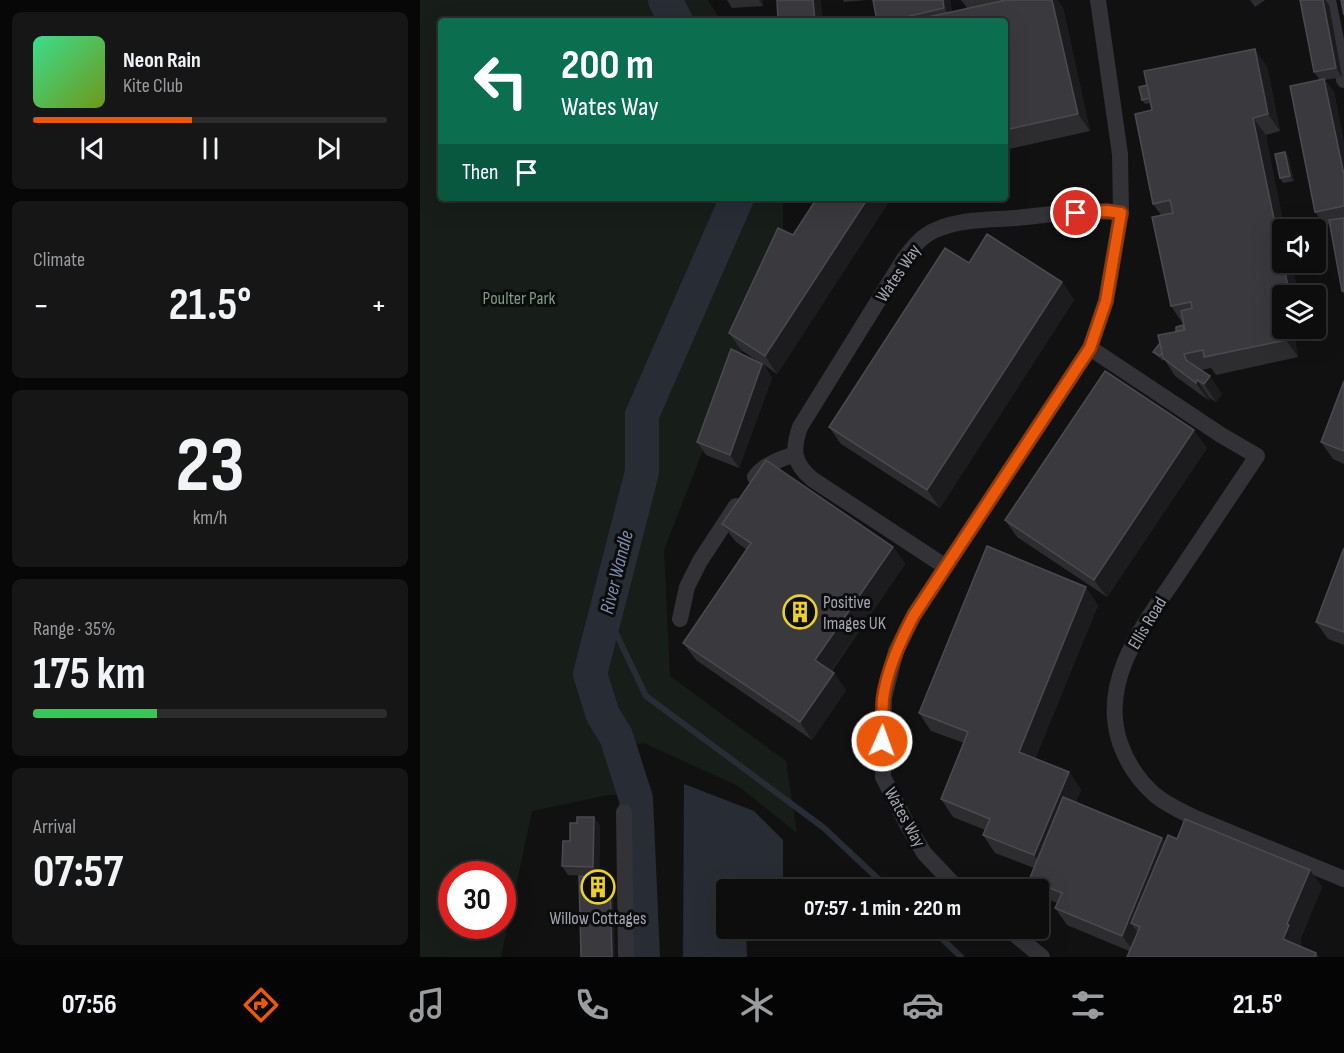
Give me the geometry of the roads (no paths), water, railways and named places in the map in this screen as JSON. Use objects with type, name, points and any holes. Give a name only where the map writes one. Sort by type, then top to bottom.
[{"type":"street","name":"Wates Way","points":[[949,879],[924,853],[883,777],[884,698],[896,651],[914,615],[1090,348],[1106,301],[1121,213],[1120,153],[1098,0]]},
{"type":"street","points":[[1328,0],[1344,80]]},
{"type":"street","name":"Wates Way","points":[[795,454],[797,436],[801,427],[904,259],[922,238],[938,228],[961,223],[1107,211],[1121,213]]},
{"type":"street","name":"Ellis Road","points":[[1090,348],[1221,435],[1257,456],[1149,619],[1124,661],[1114,702],[1118,736],[1124,754],[1142,782],[1156,796],[1173,807],[1344,879]]},
{"type":"street","points":[[680,619],[687,587],[700,561],[759,472],[769,464],[795,454],[801,470],[812,479],[946,567]]},
{"type":"street","points":[[624,812],[626,957]]},
{"type":"street","points":[[1020,939],[1042,957]]},
{"type":"waterway","name":"River Wandle","points":[[665,0],[674,18]]},
{"type":"waterway","name":"River Wandle","points":[[643,957],[636,799],[616,736],[603,715],[590,674],[642,472],[642,415],[736,201]]},
{"type":"waterway","points":[[605,610],[646,696],[824,828],[878,879]]},
{"type":"waterway","points":[[942,939],[961,957]]},
{"type":"place","name":"Positive Images UK","points":[[800,612]]},
{"type":"place","name":"Willow Cottages","points":[[598,887]]},
{"type":"park label","name":"Poulter Park","points":[[519,298]]}]
